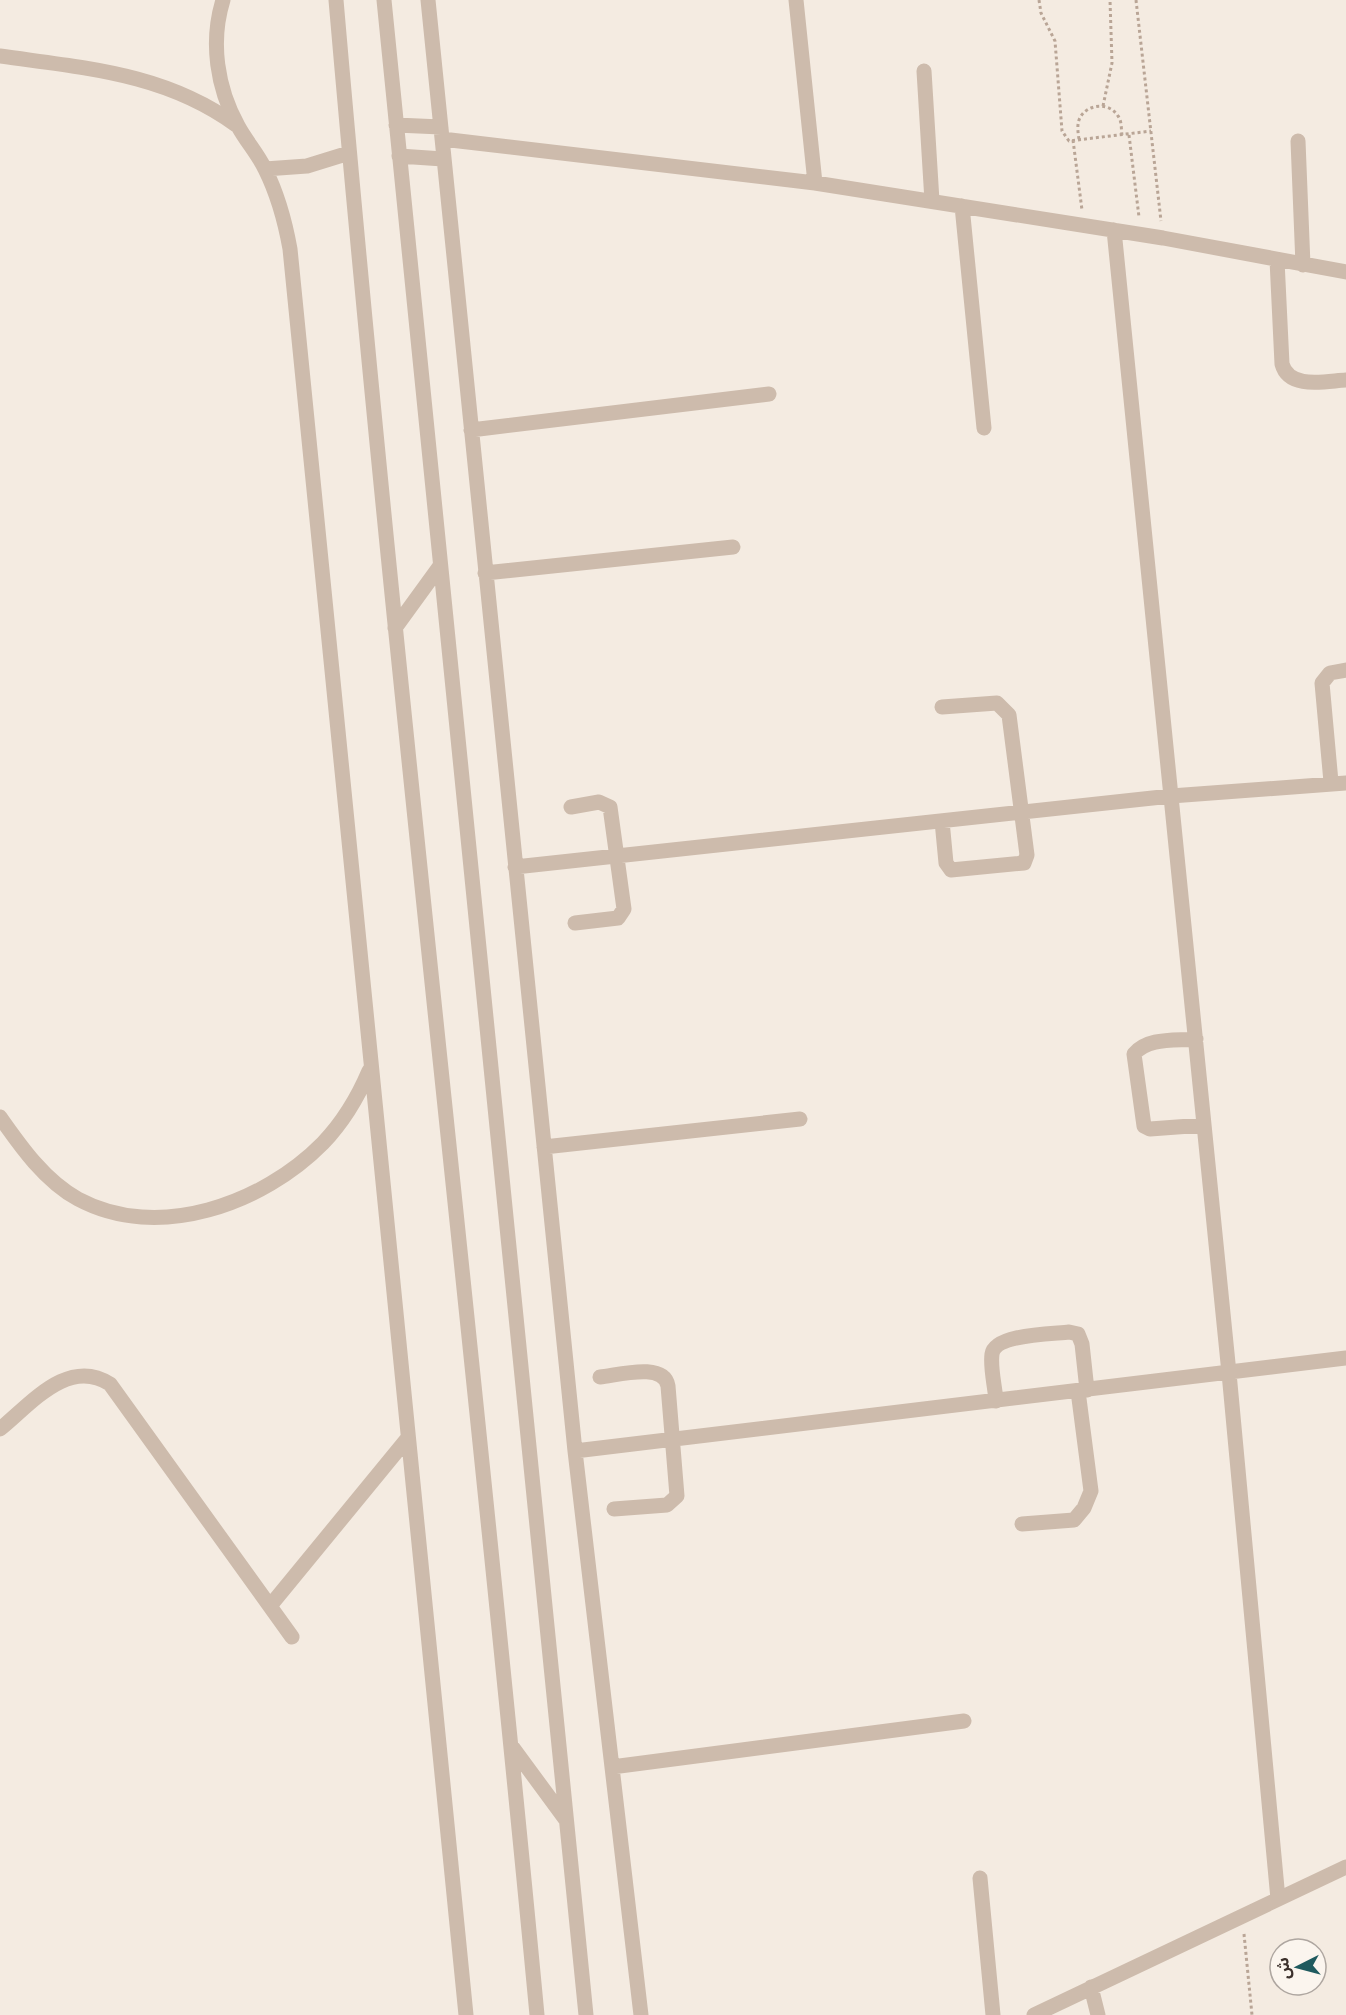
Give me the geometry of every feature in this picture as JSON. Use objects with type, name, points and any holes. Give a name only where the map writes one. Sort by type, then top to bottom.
[{"type":"street","points":[[223,0],[217,31],[219,75],[224,96],[238,127],[265,169],[280,205],[290,249],[466,2015]]},
{"type":"street","points":[[336,0],[395,628],[512,1747],[537,2015]]},
{"type":"street","points":[[384,0],[586,2015]]},
{"type":"street","points":[[428,0],[575,1451],[641,2015]]},
{"type":"street","points":[[796,0],[815,183]]},
{"type":"street","points":[[0,56],[136,78],[209,105],[238,127]]},
{"type":"street","points":[[924,71],[932,201]]},
{"type":"street","points":[[396,125],[932,201],[1140,234],[1346,272]]},
{"type":"street","points":[[1298,141],[1303,265]]},
{"type":"street","points":[[265,169],[307,166],[349,153]]},
{"type":"street","points":[[399,156],[444,159]]},
{"type":"street","points":[[962,206],[984,428]]},
{"type":"street","points":[[1114,230],[1229,1373],[1278,1899]]},
{"type":"street","points":[[1277,260],[1282,364],[1286,373],[1299,381],[1346,380]]},
{"type":"street","points":[[471,430],[769,394]]},
{"type":"street","points":[[485,573],[733,547]]},
{"type":"street","points":[[395,628],[441,566]]},
{"type":"street","points":[[515,867],[1171,796],[1339,783],[1322,683],[1330,673],[1346,670]]},
{"type":"street","points":[[942,707],[997,703],[1009,715],[1027,855],[1024,863],[1014,866],[951,870],[946,863],[942,821]]},
{"type":"street","points":[[571,807],[599,802],[610,807],[623,914],[618,918],[575,923]]},
{"type":"street","points":[[1196,1039],[1150,1042],[1141,1045],[1134,1054],[1144,1126],[1150,1129],[1204,1125]]},
{"type":"street","points":[[0,1117],[37,1165],[61,1188],[77,1198],[94,1207],[130,1217],[168,1218],[205,1210],[239,1199],[287,1173],[309,1156],[334,1130],[355,1101],[370,1068]]},
{"type":"street","points":[[544,1147],[800,1119]]},
{"type":"street","points":[[996,1401],[992,1353],[996,1345],[1006,1339],[1069,1332],[1078,1334],[1082,1344],[1082,1391],[1091,1491],[1084,1508],[1074,1520],[1022,1524]]},
{"type":"street","points":[[575,1451],[1346,1358]]},
{"type":"street","points":[[600,1377],[656,1371],[661,1373],[667,1381],[678,1491],[675,1500],[668,1505],[614,1509]]},
{"type":"street","points":[[0,1429],[63,1379],[84,1375],[110,1384],[292,1637]]},
{"type":"street","points":[[270,1606],[407,1439]]},
{"type":"street","points":[[612,1767],[964,1720]]},
{"type":"street","points":[[512,1747],[566,1820]]},
{"type":"street","points":[[1034,2015],[1346,1867]]},
{"type":"street","points":[[980,1878],[993,2015]]},
{"type":"street","points":[[1091,1987],[1098,2015]]},
{"type":"path","points":[[1039,0],[1041,13],[1055,41],[1062,131],[1065,137],[1079,140],[1151,131]]},
{"type":"path","points":[[1103,106],[1112,63],[1110,0]]},
{"type":"path","points":[[1136,0],[1162,238]]},
{"type":"path","points":[[1079,140],[1077,123],[1080,117],[1090,108],[1103,106],[1120,117],[1122,135]]},
{"type":"path","points":[[1129,134],[1140,234]]},
{"type":"path","points":[[1073,140],[1083,225]]},
{"type":"path","points":[[1241,1915],[1252,2015]]}]
